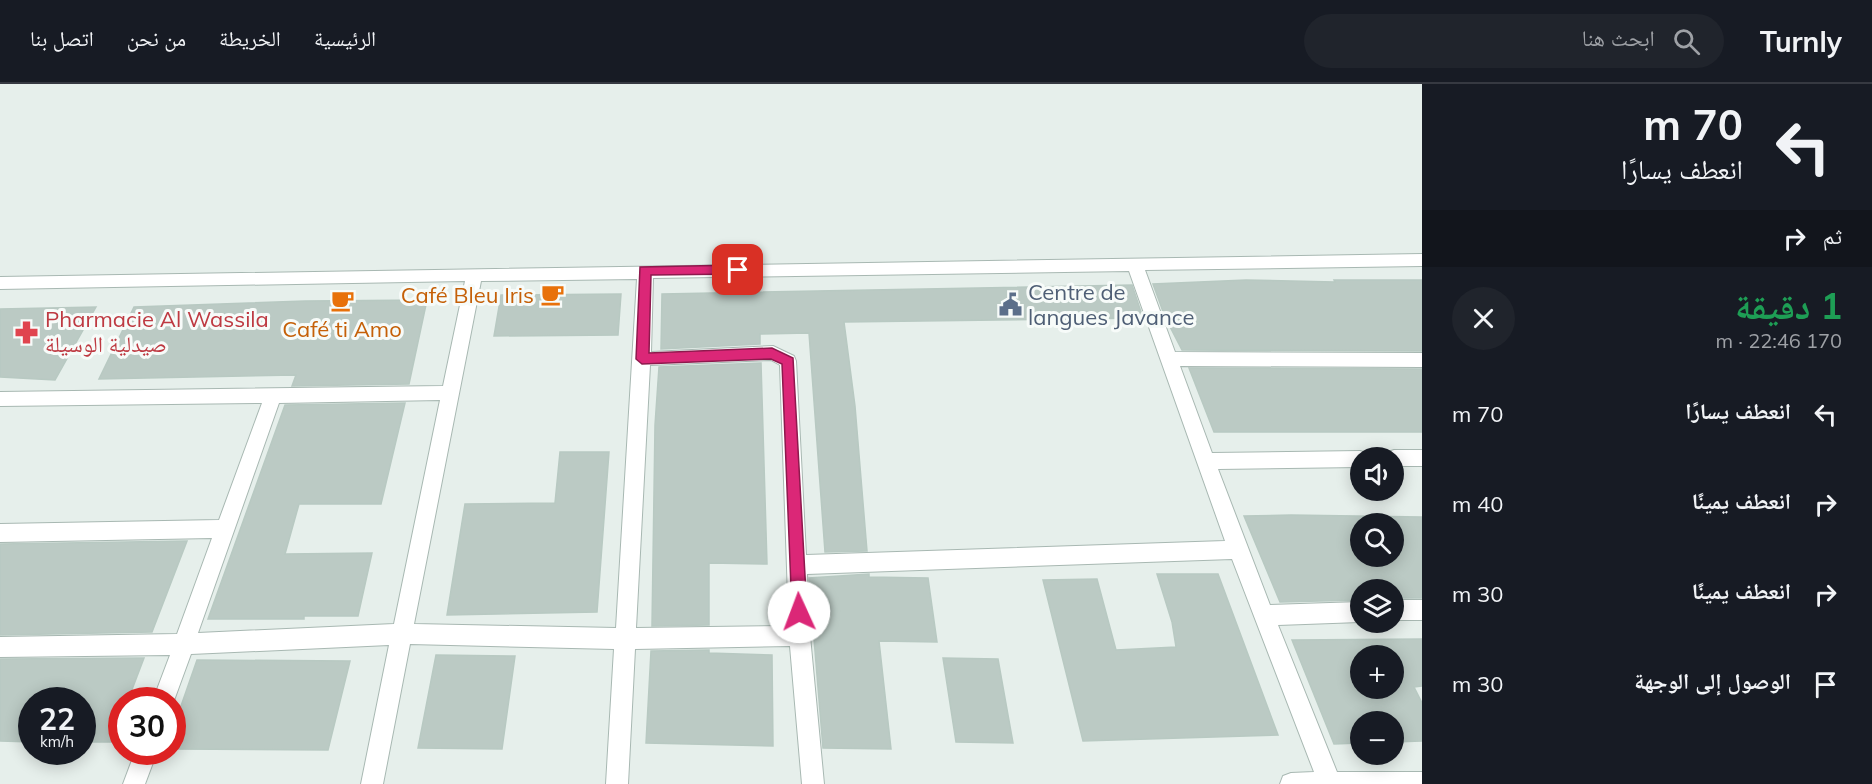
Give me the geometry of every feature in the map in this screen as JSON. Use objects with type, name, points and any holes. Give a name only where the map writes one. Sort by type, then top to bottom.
[{"type":"street","points":[[0,283],[1422,260]]},
{"type":"street","points":[[1135,265],[1208,461],[1238,550],[1330,784]]},
{"type":"street","points":[[617,784],[642,359],[645,271]]},
{"type":"street","points":[[372,784],[400,634],[474,274]]},
{"type":"street","points":[[642,359],[772,353],[788,362],[800,636],[813,784]]},
{"type":"street","points":[[1170,359],[1422,360]]},
{"type":"street","points":[[2,403],[451,393]]},
{"type":"street","points":[[168,687],[273,396]]},
{"type":"street","points":[[1404,458],[1422,458]]},
{"type":"street","points":[[1208,461],[1350,459]]},
{"type":"street","points":[[0,533],[225,529]]},
{"type":"street","points":[[797,565],[1238,550]]},
{"type":"street","points":[[1404,610],[1422,610]]},
{"type":"street","points":[[1263,615],[1350,612]]},
{"type":"street","points":[[0,647],[183,644],[400,634],[624,639],[800,636]]},
{"type":"street","points":[[134,784],[141,765]]},
{"type":"street","points":[[1291,784],[1422,783]]},
{"type":"building","points":[[1246,280],[1335,282],[1334,280],[1422,280],[1422,351],[1182,350],[1165,317],[1153,284]]},
{"type":"building","points":[[1132,285],[1143,318],[844,322],[855,406],[867,551],[825,552],[809,333],[760,334],[760,344],[661,349],[662,294]]},
{"type":"building","points":[[621,294],[618,335],[494,336],[501,295]]},
{"type":"building","points":[[427,300],[409,384],[292,386],[296,375],[99,379],[134,307],[305,301]]},
{"type":"building","points":[[96,307],[55,380],[0,377],[0,309]]},
{"type":"building","points":[[761,363],[767,564],[709,563],[709,625],[652,626],[655,425],[659,367]]},
{"type":"building","points":[[1189,368],[1422,369],[1422,432],[1214,432]]},
{"type":"building","points":[[405,403],[381,504],[299,504],[285,554],[372,553],[358,616],[304,616],[304,619],[208,619],[285,405]]},
{"type":"building","points":[[560,452],[609,452],[597,612],[447,615],[465,504],[555,503]]},
{"type":"building","points":[[1244,516],[1350,516],[1350,567],[1404,567],[1404,517],[1422,517],[1422,598],[1404,598],[1404,579],[1350,579],[1350,600],[1280,602]]},
{"type":"building","points":[[187,541],[152,632],[0,635],[0,544]]},
{"type":"building","points":[[869,574],[869,577],[928,578],[937,642],[879,641],[891,749],[823,748],[809,578]]},
{"type":"building","points":[[1157,574],[1218,574],[1278,735],[1083,741],[1043,580],[1097,579],[1116,650],[1176,647],[1172,622]]},
{"type":"building","points":[[1422,639],[1422,686],[1414,687],[1422,703],[1422,741],[1404,742],[1404,711],[1350,711],[1350,743],[1334,744],[1292,640]]},
{"type":"building","points":[[709,650],[709,653],[772,655],[773,746],[646,743],[651,651]]},
{"type":"building","points":[[436,655],[515,656],[502,749],[418,748]]},
{"type":"building","points":[[144,658],[133,687],[108,687],[108,742],[96,742],[96,687],[18,687],[18,742],[0,741],[0,659]]},
{"type":"building","points":[[943,658],[998,659],[1013,743],[956,742]]},
{"type":"building","points":[[197,660],[350,661],[328,750],[186,749],[186,692]]},
{"type":"place","name":"Café Bleu Iris","points":[[552,295]]},
{"type":"place","name":"Café ti Amo","points":[[342,300]]},
{"type":"place","name":"Centre de langues Javance","points":[[1010,305]]},
{"type":"place","name":"Pharmacie Al Wassila صيدلية الوسيلة","points":[[27,332]]},
{"type":"route","points":[[738,270],[645,271],[642,359],[772,353],[783,357],[788,362],[799,612]]}]
